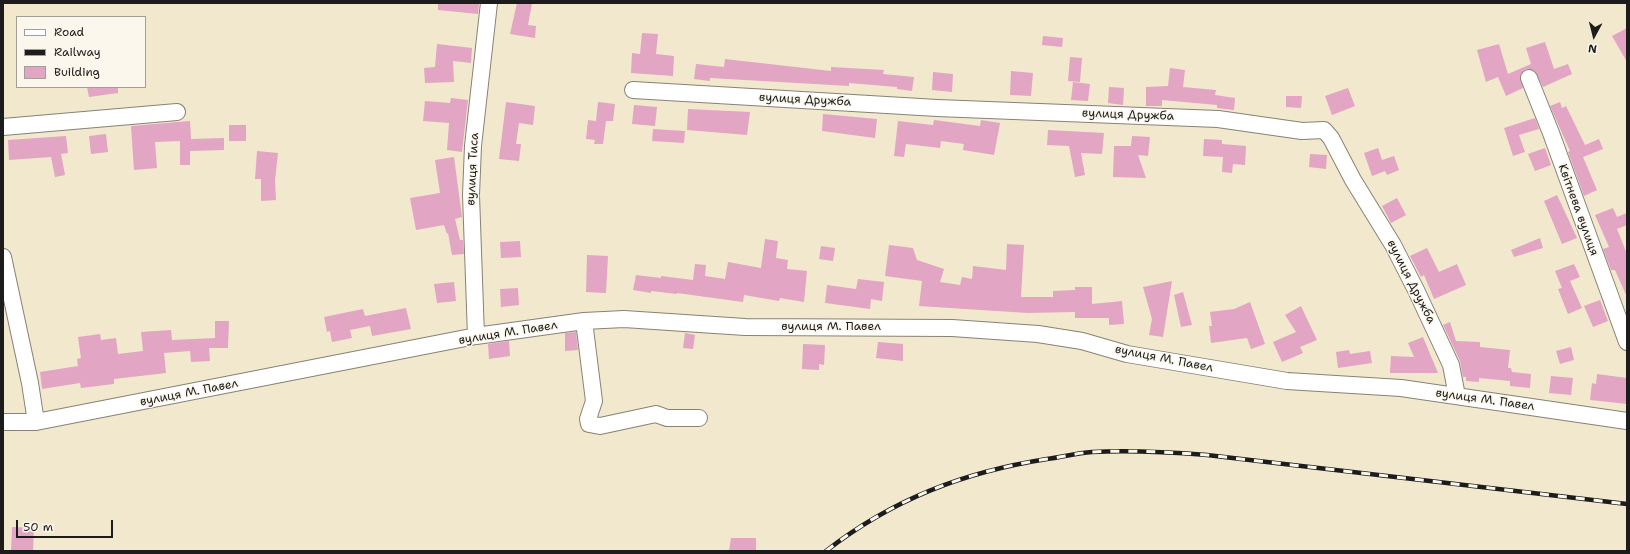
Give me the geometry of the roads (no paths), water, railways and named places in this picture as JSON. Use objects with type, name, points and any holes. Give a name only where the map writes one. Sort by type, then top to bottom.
[{"type":"street","name":"вулиця Тиса","points":[[476,336],[471,195],[473,146],[489,3]]},
{"type":"street","name":"Квітнева вулиця","points":[[1528,78],[1551,133],[1627,342]]},
{"type":"street","name":"вулиця Дружба","points":[[633,90],[937,108],[1218,119],[1302,130],[1324,130],[1331,138],[1353,180],[1393,245],[1451,365],[1457,396]]},
{"type":"street","points":[[3,127],[177,112]]},
{"type":"street","points":[[3,257],[30,383],[36,422]]},
{"type":"street","name":"вулиця М. Павел","points":[[3,422],[36,422],[476,336],[584,321],[624,320],[745,327],[952,328],[1038,334],[1082,341],[1127,354],[1287,381],[1401,388],[1627,421]]},
{"type":"street","points":[[584,321],[594,401],[588,419],[589,424],[600,426],[656,414],[667,418],[699,418]]},
{"type":"railway","points":[[826,551],[877,517],[903,502],[930,490],[958,480],[1016,465],[1092,452],[1121,451],[1207,455],[1627,504]]}]
